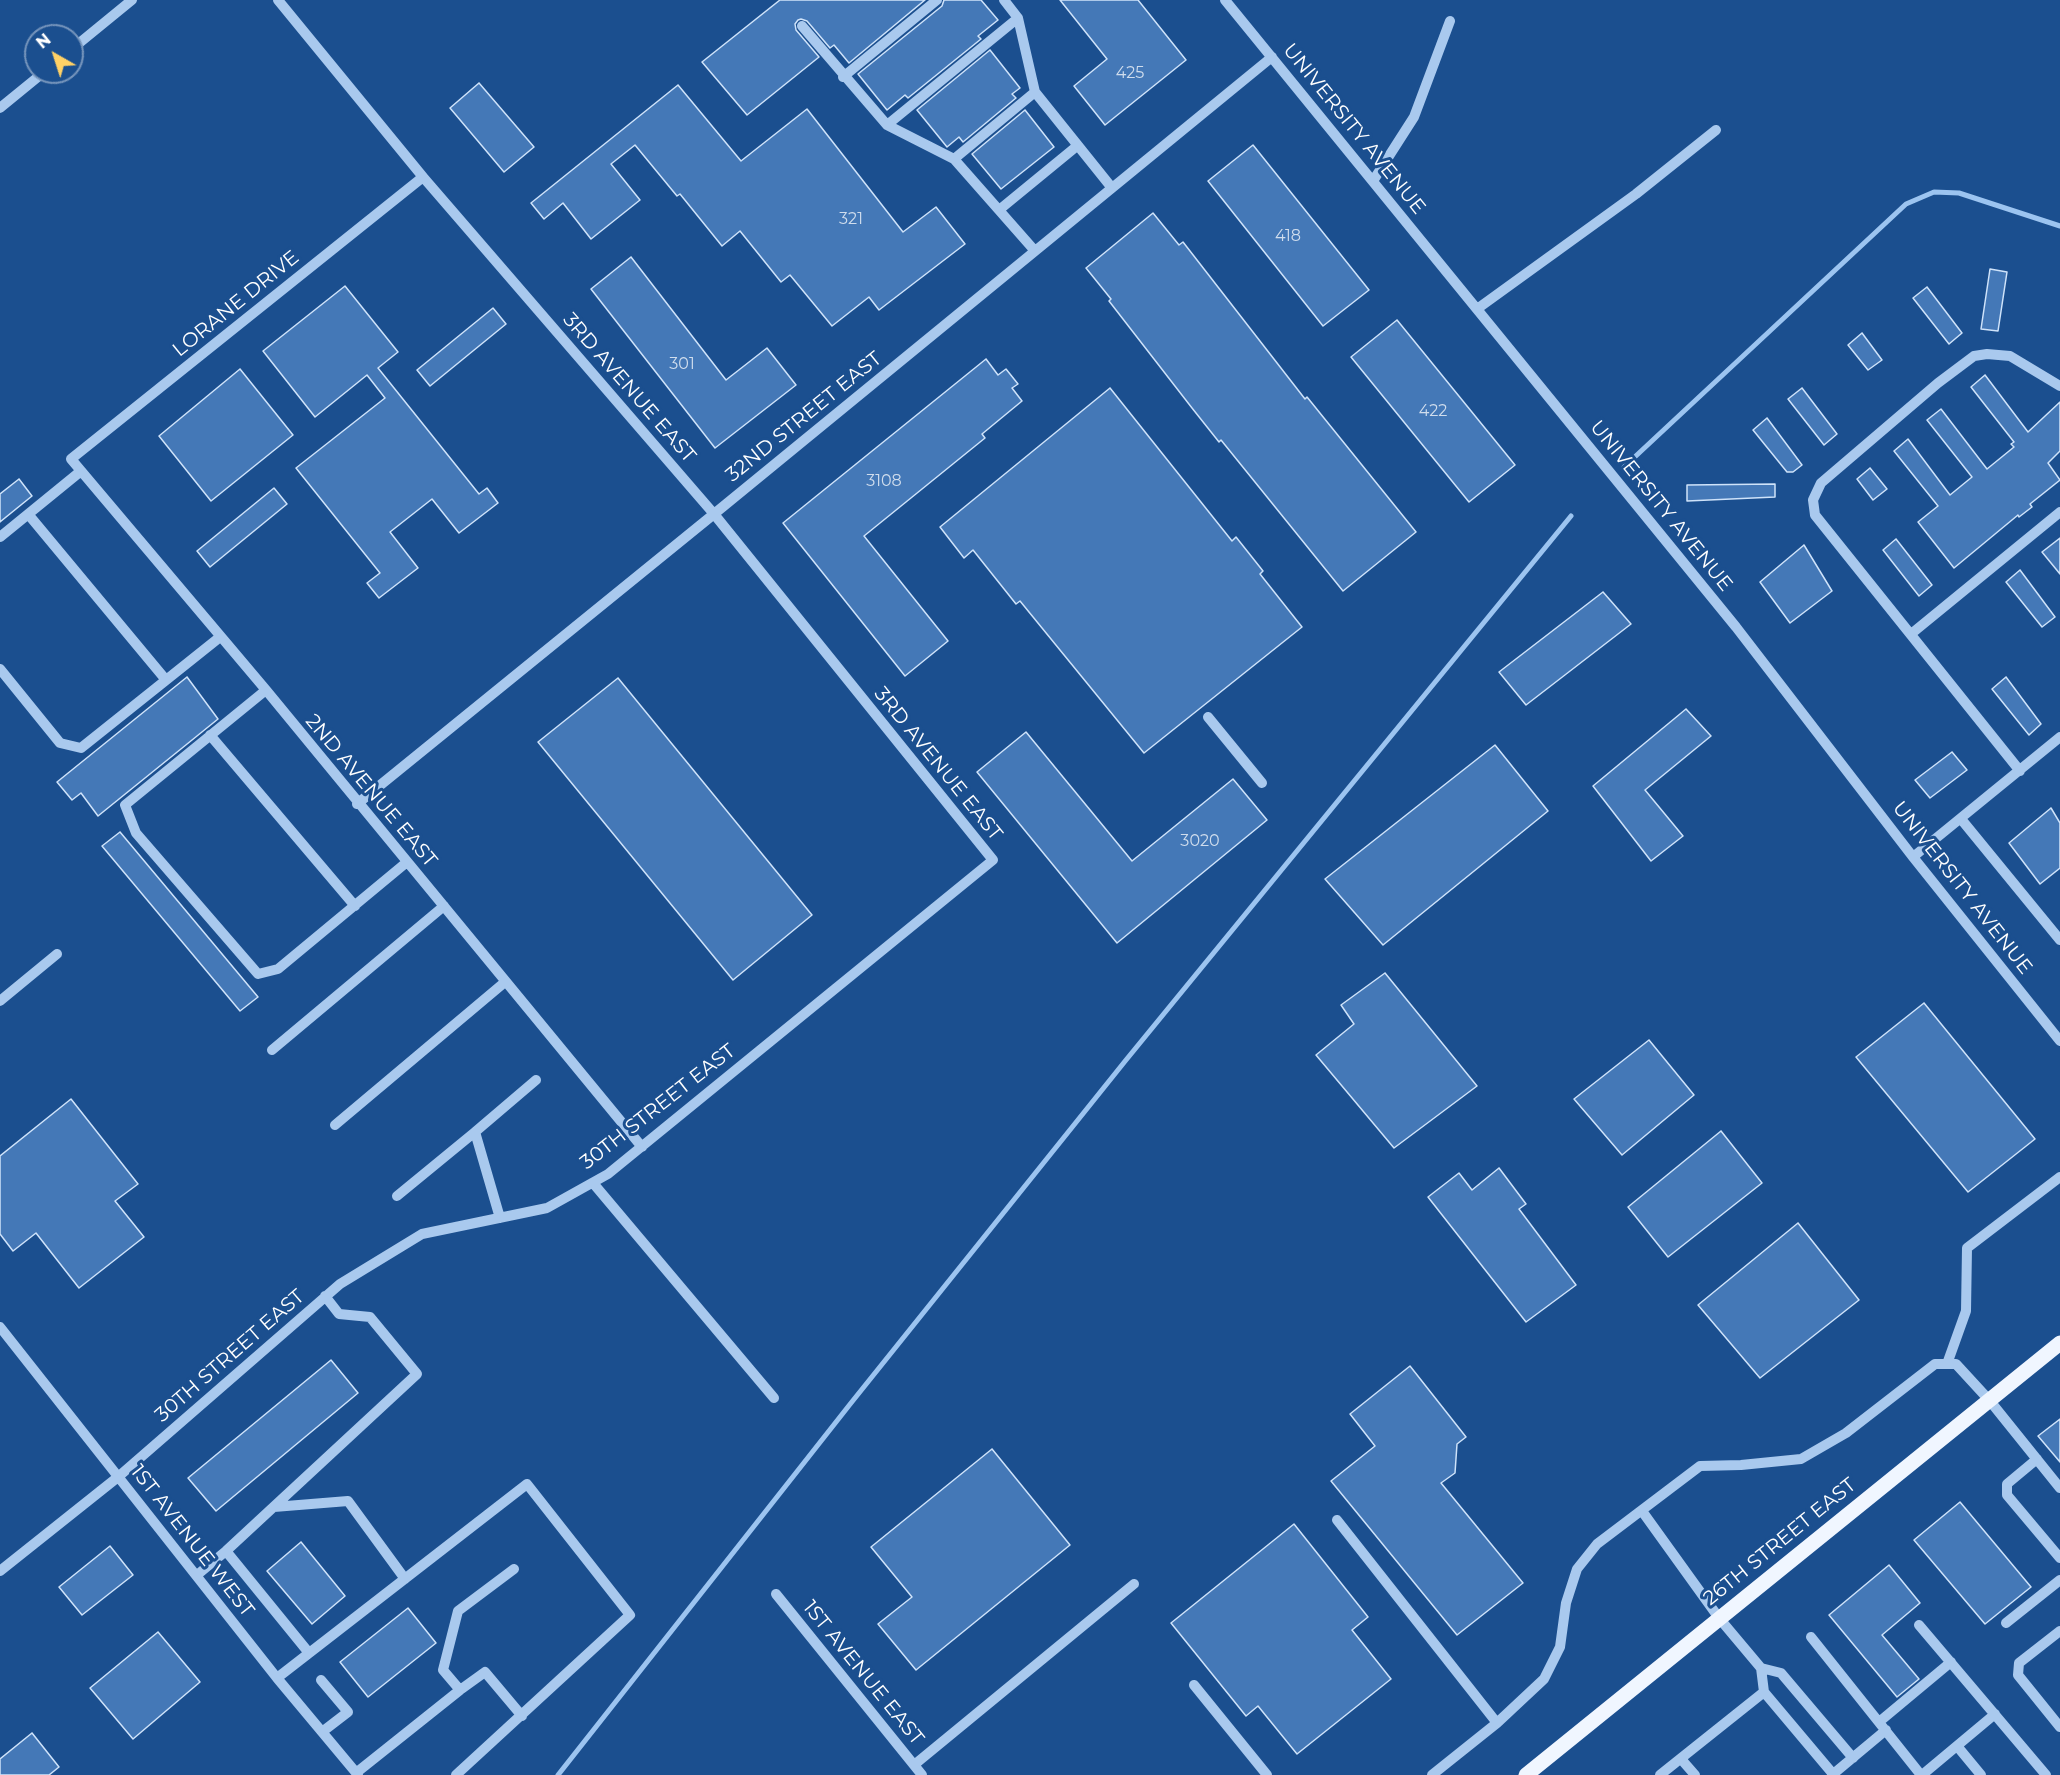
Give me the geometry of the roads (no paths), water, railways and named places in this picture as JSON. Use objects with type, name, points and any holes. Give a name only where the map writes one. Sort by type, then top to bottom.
[{"type":"main road","name":"26TH STREET EAST","points":[[1526,1775],[2060,1343]]},
{"type":"street","points":[[84,39],[132,0]]},
{"type":"street","name":"3RD AVENUE EAST","points":[[278,0],[423,177],[714,514],[993,860]]},
{"type":"street","points":[[843,77],[937,0]]},
{"type":"street","points":[[1004,0],[1018,18],[1035,92],[1112,188]]},
{"type":"street","name":"UNIVERSITY AVENUE","points":[[1225,0],[1736,627],[1913,857],[2060,1041]]},
{"type":"street","points":[[887,125],[1018,18]]},
{"type":"street","points":[[1373,181],[1414,117],[1450,21]]},
{"type":"street","points":[[802,26],[843,77],[887,125],[954,159],[1035,251]]},
{"type":"street","name":"32ND STREET EAST","points":[[357,804],[1272,57]]},
{"type":"street","points":[[0,108],[29,84]]},
{"type":"street","points":[[954,159],[1035,92]]},
{"type":"street","points":[[1477,309],[1636,194],[1716,130]]},
{"type":"street","points":[[999,210],[1077,146]]},
{"type":"street","name":"LORANE DRIVE","points":[[71,459],[423,177]]},
{"type":"street","points":[[2020,771],[1815,515],[1814,500],[1821,483],[1938,383],[1974,356],[1987,354],[2010,356],[2060,386]]},
{"type":"street","name":"2ND AVENUE EAST","points":[[71,459],[266,690],[357,804],[642,1147]]},
{"type":"street","points":[[0,537],[81,471]]},
{"type":"street","points":[[1911,634],[2060,512]]},
{"type":"street","points":[[28,514],[166,680]]},
{"type":"street","points":[[0,669],[60,743],[81,748],[220,637]]},
{"type":"street","points":[[266,690],[125,805],[136,834],[258,974],[278,969],[407,862]]},
{"type":"street","points":[[1208,717],[1262,783]]},
{"type":"street","points":[[210,735],[356,906]]},
{"type":"street","points":[[1913,857],[2060,737]]},
{"type":"street","points":[[1961,819],[2060,940]]},
{"type":"street","name":"30TH STREET EAST","points":[[0,1571],[118,1477],[340,1284],[422,1234],[547,1208],[608,1174],[993,860]]},
{"type":"street","points":[[272,1050],[444,906]]},
{"type":"street","points":[[0,1001],[57,954]]},
{"type":"street","points":[[336,1125],[506,982]]},
{"type":"street","points":[[397,1196],[536,1080]]},
{"type":"street","points":[[475,1132],[500,1218]]},
{"type":"street","points":[[1947,1364],[1966,1311],[1967,1248],[2060,1177]]},
{"type":"street","points":[[593,1183],[774,1398]]},
{"type":"street","points":[[197,1575],[226,1551],[417,1374],[370,1317],[339,1314],[325,1296]]},
{"type":"street","name":"1ST AVENUE WEST","points":[[0,1327],[277,1678],[357,1774]]},
{"type":"street","points":[[1432,1775],[1497,1723],[1544,1678],[1560,1647],[1566,1603],[1577,1569],[1597,1544],[1700,1466],[1742,1465],[1801,1459],[1846,1433],[1935,1364],[1956,1364],[1990,1401],[2060,1488]]},
{"type":"street","points":[[2037,1459],[2007,1484],[2007,1495],[2060,1558]]},
{"type":"street","points":[[277,1678],[527,1484],[630,1615],[456,1775]]},
{"type":"street","points":[[274,1507],[348,1502],[405,1579]]},
{"type":"street","points":[[1642,1511],[1719,1618],[1761,1668],[1764,1692],[1833,1774],[1846,1771],[1853,1758],[1883,1726],[1951,1662]]},
{"type":"street","points":[[1337,1520],[1497,1723]]},
{"type":"street","points":[[226,1551],[309,1653]]},
{"type":"street","points":[[460,1690],[443,1670],[458,1611],[514,1569]]},
{"type":"street","points":[[2006,1623],[2060,1580]]},
{"type":"street","points":[[914,1765],[1134,1584]]},
{"type":"street","name":"1ST AVENUE EAST","points":[[776,1594],[922,1775]]},
{"type":"street","points":[[1919,1625],[2046,1775]]},
{"type":"street","points":[[2060,1631],[2019,1663],[2018,1676],[2060,1728]]},
{"type":"street","points":[[1811,1637],[1922,1775],[1995,1714]]},
{"type":"street","points":[[1761,1668],[1781,1673],[1853,1758]]},
{"type":"street","points":[[357,1774],[485,1672],[522,1716]]},
{"type":"street","points":[[321,1680],[348,1712],[322,1732]]},
{"type":"street","points":[[1194,1684],[1267,1775]]},
{"type":"street","points":[[1660,1775],[1764,1692]]},
{"type":"street","points":[[1957,1746],[1981,1775]]},
{"type":"street","points":[[1681,1759],[1695,1775]]},
{"type":"waterway","points":[[1624,467],[1906,204],[1934,192],[1959,193],[2060,226]]},
{"type":"waterway","points":[[558,1775],[851,1403],[1126,1060],[1571,516]]}]
